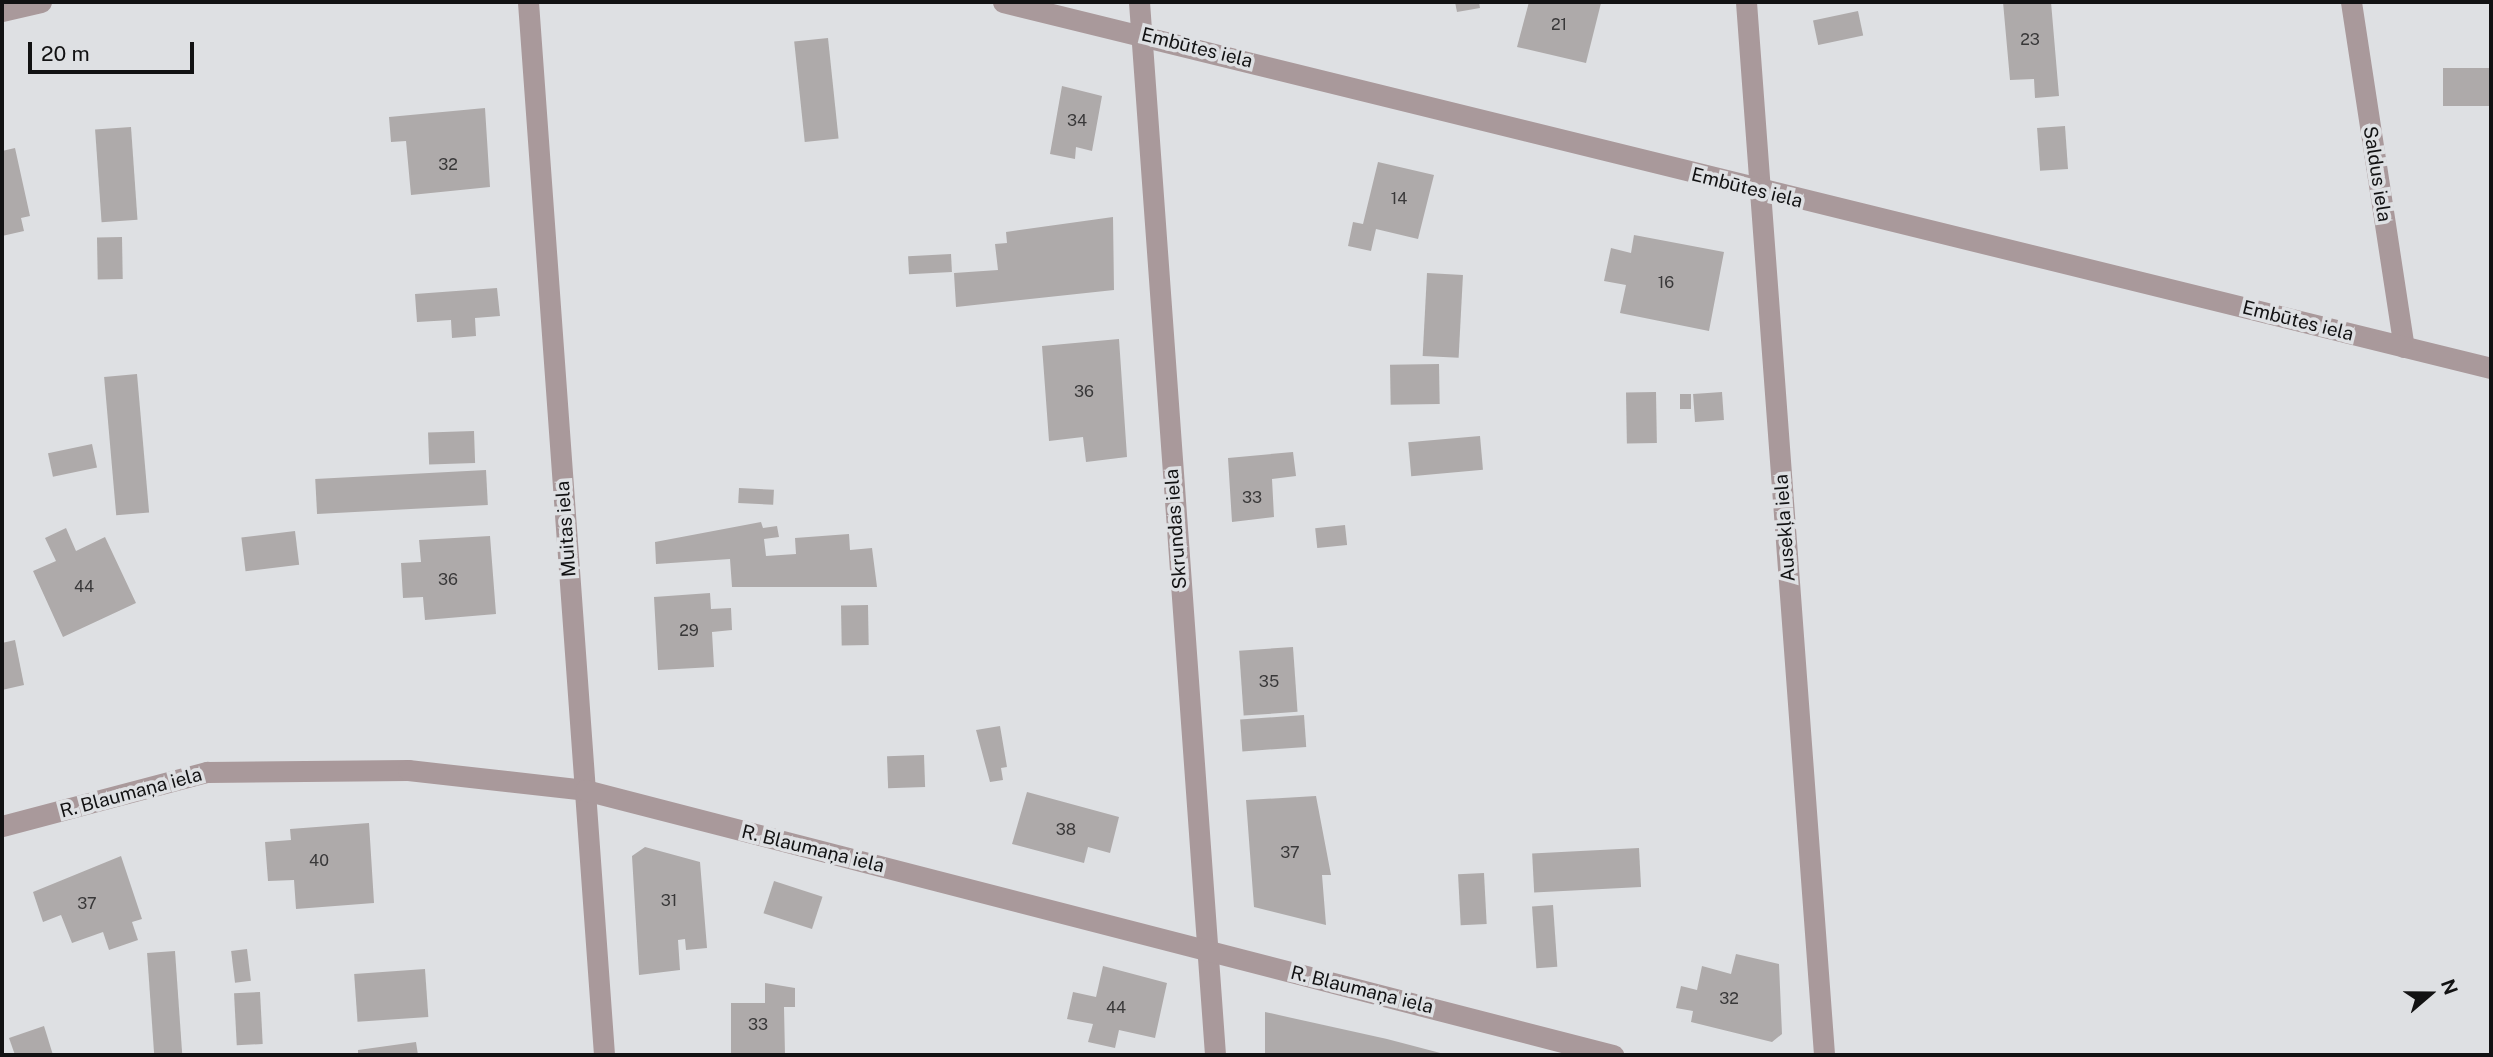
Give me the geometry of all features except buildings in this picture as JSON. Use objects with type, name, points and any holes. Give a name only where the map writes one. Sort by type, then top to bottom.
[{"type":"street","points":[[2,11],[41,2]]},
{"type":"street","name":"Muitas iela","points":[[528,2],[604,1055]]},
{"type":"street","name":"Embūtes iela","points":[[1003,2],[1142,34],[1760,192],[2491,368]]},
{"type":"street","name":"Skrundas iela","points":[[1139,2],[1205,950],[1215,1055]]},
{"type":"street","name":"Ausekļa iela","points":[[1745,2],[1824,1055]]},
{"type":"street","name":"Saldus iela","points":[[2351,2],[2404,347]]},
{"type":"street","name":"R. Blaumaņa iela","points":[[2,826],[207,772],[408,770],[584,790],[1613,1055]]}]
